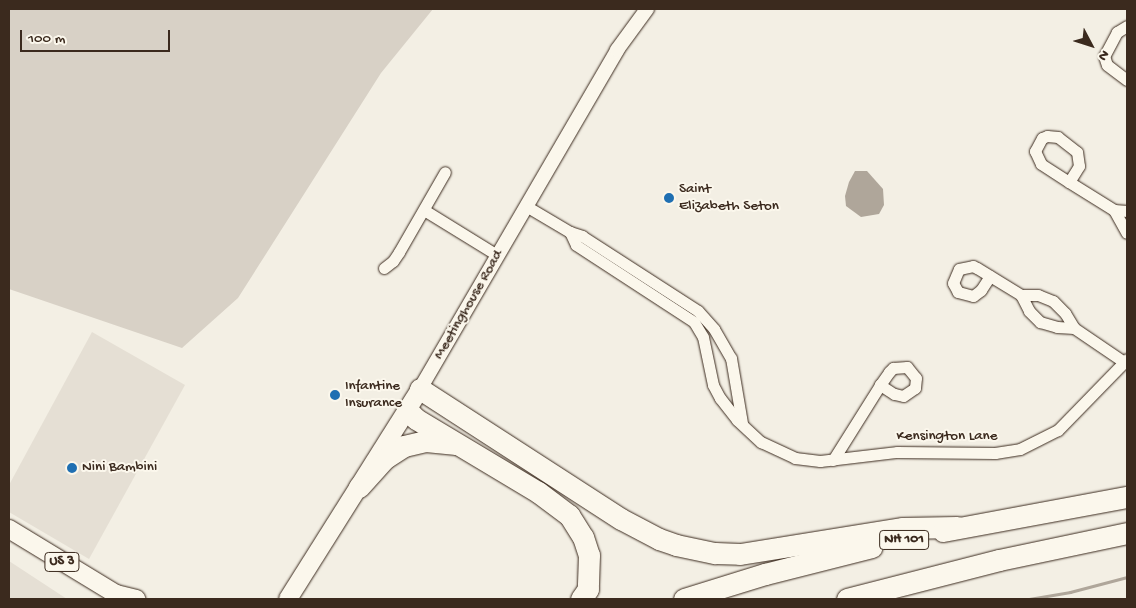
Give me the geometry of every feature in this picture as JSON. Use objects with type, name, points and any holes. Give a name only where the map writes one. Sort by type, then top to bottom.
[{"type":"highway","points":[[420,389],[621,519],[659,539],[676,545],[715,553],[740,554],[903,528],[957,527]]},
{"type":"highway","points":[[407,410],[416,418],[538,492],[569,515],[577,525],[589,555],[588,589],[581,599]]},
{"type":"highway","points":[[359,487],[384,459],[404,446],[426,441],[462,445]]},
{"type":"highway","name":"NH 101","points":[[684,599],[765,574],[957,527],[1127,497]]},
{"type":"highway","points":[[847,599],[921,579],[1075,543],[1127,533]]},
{"type":"highway","points":[[891,599],[1037,557],[1075,543]]},
{"type":"main road","name":"Meetinghouse Road","points":[[288,599],[420,389]]},
{"type":"main road","name":"US 3","points":[[9,529],[118,597],[136,599]]},
{"type":"street","name":"Meetinghouse Road","points":[[420,389],[618,50],[647,9]]},
{"type":"street","points":[[1126,77],[1107,65],[1104,56],[1117,32],[1127,26]]},
{"type":"street","points":[[384,268],[393,261],[445,172]]},
{"type":"street","points":[[1069,182],[1114,210],[1127,211]]},
{"type":"street","name":"Kensington Lane","points":[[526,206],[570,232],[582,236],[698,311],[726,348],[730,358],[743,425]]},
{"type":"street","points":[[424,210],[497,255]]},
{"type":"street","points":[[1114,210],[1127,233]]},
{"type":"street","name":"Kensington Lane","points":[[570,232],[576,245],[694,322],[703,337],[716,391],[743,425],[761,442],[782,454],[807,461],[833,460],[897,452],[995,453],[1022,448],[1058,430],[1126,361]]},
{"type":"street","points":[[990,276],[1021,295],[1046,297],[1053,300],[1065,313],[1074,328],[1126,361]]},
{"type":"street","points":[[1021,295],[1029,311],[1040,322],[1057,327],[1074,328]]},
{"type":"street","points":[[833,460],[880,385]]},
{"type":"shaded area","points":[[9,9],[433,9],[381,73],[238,298],[182,348],[9,289]]},
{"type":"shaded area","points":[[855,171],[867,171],[883,189],[884,205],[879,214],[861,217],[846,206],[845,196]]},
{"type":"shaded area","points":[[92,332],[185,385],[89,559],[9,512],[9,485]]},
{"type":"shaded area","points":[[9,561],[67,599],[9,599]]},
{"type":"waterway","points":[[1029,599],[1070,592],[1127,577]]},
{"type":"place","name":"Saint Elizabeth Seton","points":[[669,198]]},
{"type":"place","name":"Infantine Insurance","points":[[335,395]]},
{"type":"place","name":"Nini Bambini","points":[[72,468]]}]
